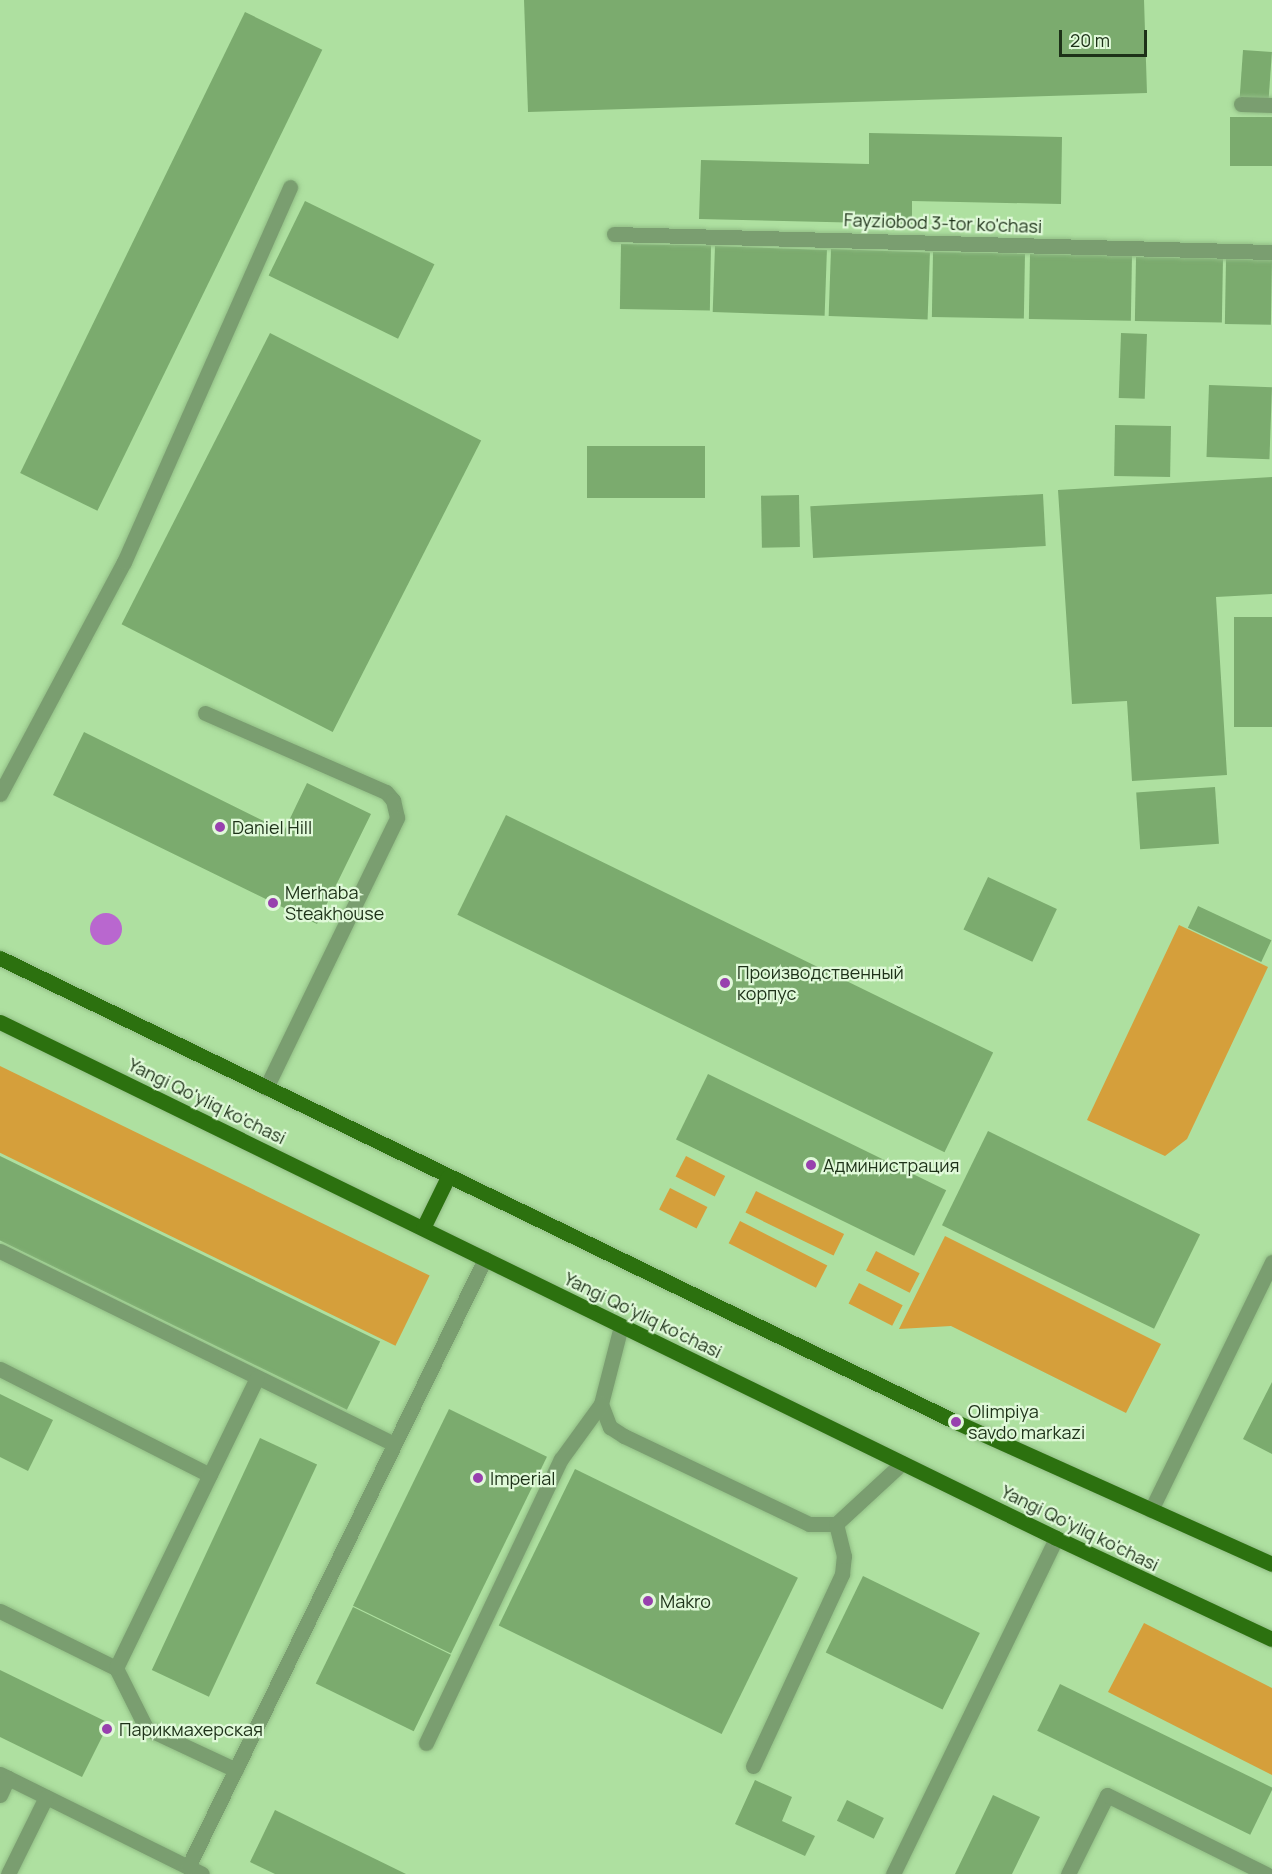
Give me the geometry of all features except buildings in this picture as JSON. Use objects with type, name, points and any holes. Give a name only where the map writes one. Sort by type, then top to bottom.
[{"type":"main road","name":"Yangi Qo'yliq ko'chasi","points":[[0,958],[956,1422],[1272,1564]]},
{"type":"main road","name":"Yangi Qo'yliq ko'chasi","points":[[0,1022],[1056,1538],[1272,1639]]},
{"type":"main road","points":[[423,1228],[448,1177]]},
{"type":"street","points":[[1241,104],[1272,105]]},
{"type":"street","points":[[0,794],[124,562],[290,187]]},
{"type":"street","name":"Fayziobod 3-tor ko'chasi","points":[[614,234],[1272,252]]},
{"type":"street","points":[[205,713],[386,792],[393,800],[397,818],[266,1088]]},
{"type":"street","points":[[0,1251],[392,1443]]},
{"type":"street","points":[[0,1795],[4,1776],[195,1871],[236,1770],[392,1443],[485,1259]]},
{"type":"street","points":[[1151,1510],[1272,1262]]},
{"type":"street","points":[[426,1743],[561,1459],[601,1404],[621,1326]]},
{"type":"street","points":[[0,1368],[210,1475]]},
{"type":"street","points":[[116,1668],[257,1377]]},
{"type":"street","points":[[601,1404],[610,1426],[624,1436],[809,1524],[836,1524],[902,1463]]},
{"type":"street","points":[[753,1767],[842,1574],[844,1556],[836,1524]]},
{"type":"street","points":[[893,1874],[1056,1538]]},
{"type":"street","points":[[0,1611],[116,1668],[146,1728],[236,1770]]},
{"type":"street","points":[[1068,1874],[1107,1796],[1266,1874]]},
{"type":"street","points":[[8,1874],[46,1797]]},
{"type":"shaded area","points":[[106,913],[117,918],[122,929],[117,940],[106,945],[95,940],[90,929],[95,918]]},
{"type":"shaded area","points":[[1179,925],[1268,967],[1187,1139],[1165,1156],[1087,1120]]},
{"type":"shaded area","points":[[0,1066],[430,1276],[395,1346],[0,1153]]},
{"type":"shaded area","points":[[686,1156],[725,1176],[715,1196],[676,1176]]},
{"type":"shaded area","points":[[670,1188],[707,1207],[697,1228],[659,1209]]},
{"type":"shaded area","points":[[756,1191],[844,1234],[834,1256],[745,1213]]},
{"type":"shaded area","points":[[740,1221],[827,1265],[816,1288],[729,1243]]},
{"type":"shaded area","points":[[945,1236],[1161,1344],[1126,1413],[951,1326],[899,1329]]},
{"type":"shaded area","points":[[876,1251],[920,1273],[910,1293],[866,1271]]},
{"type":"shaded area","points":[[859,1283],[903,1305],[892,1326],[849,1303]]},
{"type":"shaded area","points":[[1144,1623],[1272,1688],[1272,1775],[1108,1692]]},
{"type":"place","name":"Daniel Hill","points":[[220,827]]},
{"type":"place","name":"Merhaba Steakhouse","points":[[273,903]]},
{"type":"place","name":"Производственный корпус","points":[[725,983]]},
{"type":"place","name":"Администрация","points":[[811,1165]]},
{"type":"place","name":"Olimpiya savdo markazi","points":[[956,1422]]},
{"type":"place","name":"Imperial","points":[[478,1478]]},
{"type":"place","name":"Makro","points":[[648,1601]]},
{"type":"place","name":"Парикмахерская","points":[[107,1729]]}]
